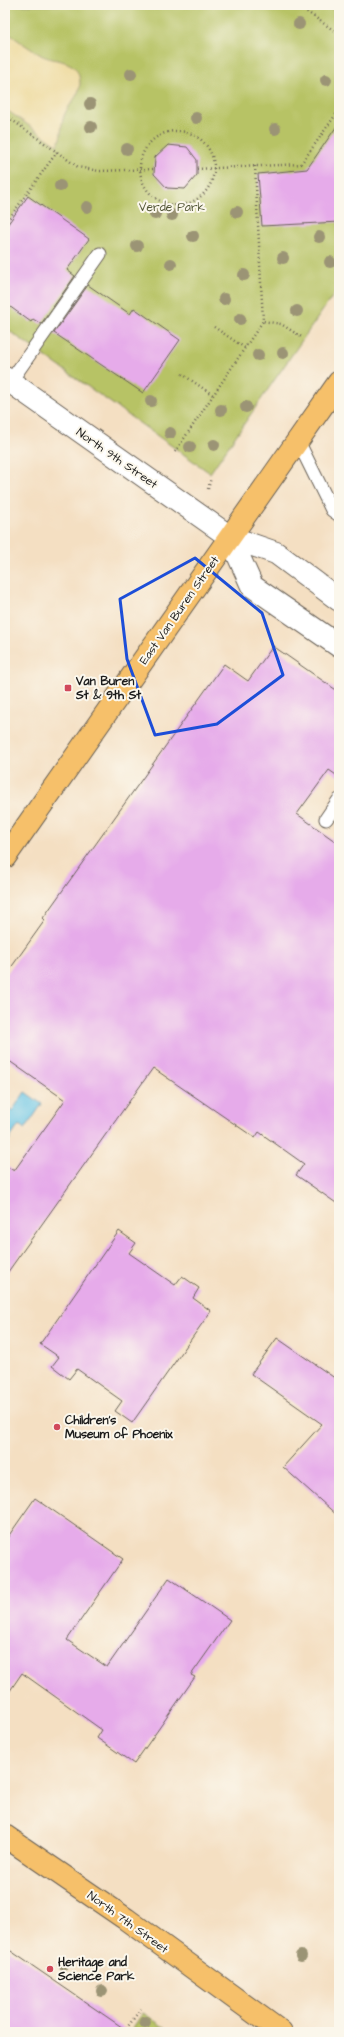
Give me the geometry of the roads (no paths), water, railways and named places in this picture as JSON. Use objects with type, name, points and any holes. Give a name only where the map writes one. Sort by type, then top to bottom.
[{"type":"main road","name":"East Van Buren Street","points":[[5,857],[339,382]]},
{"type":"main road","name":"North 7th Street","points":[[5,1836],[126,1919],[281,2032]]},
{"type":"street","name":"North 9th Street","points":[[8,380],[230,537],[276,553],[339,600]]},
{"type":"street","points":[[230,537],[252,586],[339,646]]},
{"type":"lane","points":[[8,380],[100,254]]},
{"type":"lane","points":[[298,441],[332,510],[339,515]]},
{"type":"lane","points":[[326,819],[339,800]]},
{"type":"water","points":[[25,1092],[42,1104],[25,1129],[19,1125],[8,1141],[5,1139],[5,1107],[12,1111]]},
{"type":"place","name":"Van Buren St & 9th St","points":[[68,688]]},
{"type":"place","name":"Children's Museum of Phoenix","points":[[57,1427]]},
{"type":"place","name":"Heritage and Science Park","points":[[50,1969]]},
{"type":"park label","name":"Verde Park","points":[[172,207]]}]
